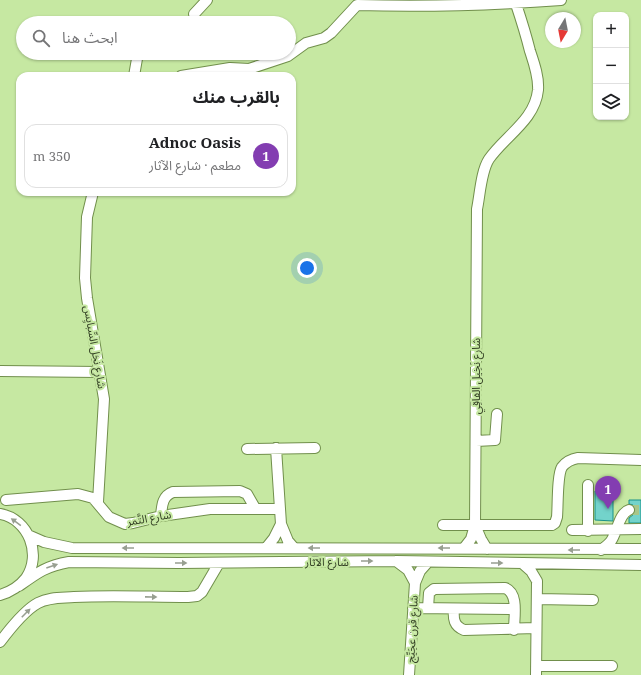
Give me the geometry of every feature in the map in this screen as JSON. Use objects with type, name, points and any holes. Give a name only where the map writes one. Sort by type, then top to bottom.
[{"type":"street","points":[[194,14],[207,0]]},
{"type":"street","points":[[296,50],[306,43],[324,38],[332,33],[357,2],[377,6],[516,4],[561,0]]},
{"type":"street","name":"شارع نَخِيل الفاقِي","points":[[487,549],[481,539],[476,525],[476,226],[477,209],[486,164],[494,153],[523,122],[535,102],[538,91],[536,70],[516,4]]},
{"type":"street","points":[[135,72],[137,60]]},
{"type":"street","points":[[206,72],[230,68],[248,69],[276,60]]},
{"type":"street","name":"شارع نَخل السِّبايِس","points":[[92,196],[87,216],[85,278],[104,399],[98,502]]},
{"type":"street","points":[[0,371],[99,372]]},
{"type":"street","points":[[476,441],[495,440],[497,414]]},
{"type":"street","points":[[276,448],[281,524],[288,541],[294,548]]},
{"type":"street","points":[[247,449],[315,448]]},
{"type":"street","points":[[443,524],[552,525],[557,521],[560,472],[572,459],[641,460]]},
{"type":"street","points":[[588,485],[588,531]]},
{"type":"street","points":[[161,516],[164,498],[173,492],[240,491],[247,494],[255,508]]},
{"type":"street","name":"شارع التَّمر","points":[[6,500],[78,494],[93,498],[98,502],[109,517],[125,524],[161,516],[210,509],[280,509]]},
{"type":"street","points":[[602,550],[610,542],[623,514],[629,510]]},
{"type":"street","points":[[0,514],[14,519],[22,526],[32,545],[33,556],[31,568],[26,578],[19,586]]},
{"type":"street","points":[[266,548],[274,538],[281,524]]},
{"type":"street","name":"شارع نَخِيل الفاقِي","points":[[464,548],[471,539],[476,525]]},
{"type":"street","points":[[572,530],[588,531],[641,529]]},
{"type":"street","name":"شارع الآثار","points":[[28,535],[44,542],[72,548],[641,549]]},
{"type":"street","name":"شارع الآثار","points":[[0,600],[5,593],[19,586],[42,570],[56,564],[69,562],[396,561],[641,564]]},
{"type":"street","name":"شارع قرن عجَيِّج","points":[[396,561],[408,570],[415,583]]},
{"type":"street","points":[[0,642],[29,609],[37,603],[46,600],[90,596],[197,596],[205,587],[219,562]]},
{"type":"street","name":"شارع قرن عجَيِّج","points":[[409,675],[412,608],[415,583],[420,571],[428,562]]},
{"type":"street","points":[[522,563],[531,570],[537,581],[536,671],[612,666]]},
{"type":"street","points":[[537,581],[552,563]]},
{"type":"street","points":[[428,608],[428,593],[434,589],[508,589],[512,593],[514,599],[514,630]]},
{"type":"street","points":[[537,600],[593,600]]},
{"type":"street","points":[[412,608],[514,609]]},
{"type":"street","points":[[454,609],[455,624],[464,630],[514,630],[536,628]]},
{"type":"building","points":[[613,490],[613,521],[595,520],[595,491]]},
{"type":"building","points":[[629,500],[641,500],[641,523],[629,523],[629,518],[634,514],[635,510],[633,505],[629,504]]},
{"type":"tunnel","points":[[629,510],[641,510]]},
{"type":"place","name":"Adnoc Oasis","points":[[608,509]]}]
